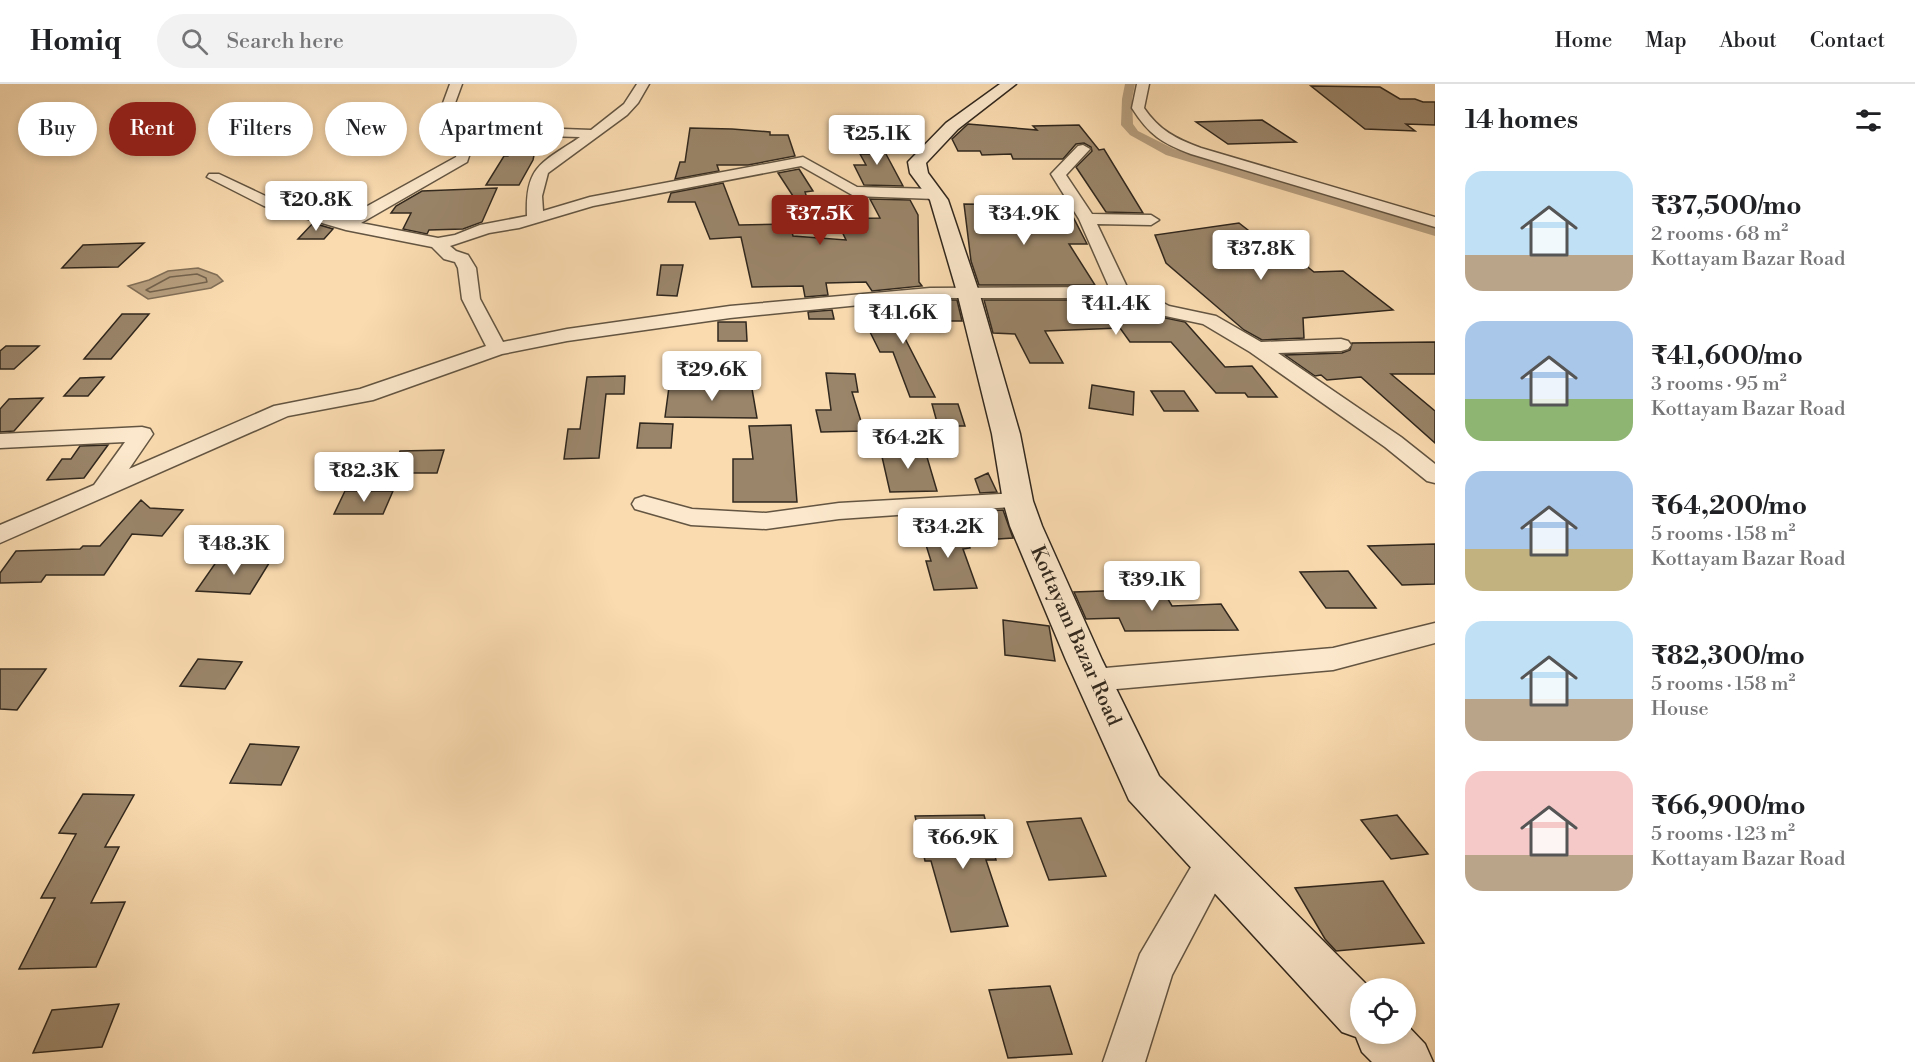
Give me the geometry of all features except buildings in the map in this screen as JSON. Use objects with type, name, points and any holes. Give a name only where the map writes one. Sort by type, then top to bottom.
[{"type":"main road","name":"Kottayam Bazar Road","points":[[1009,84],[952,126],[917,162],[918,172],[939,200],[968,292],[1006,434],[1018,501],[1026,526],[1144,788],[1350,1004]]},
{"type":"main road","points":[[1390,1044],[1407,1062]]},
{"type":"street","points":[[449,102],[456,84]]},
{"type":"street","points":[[535,217],[534,196],[541,171],[627,111],[637,100],[644,84]]},
{"type":"street","points":[[1143,84],[1138,108],[1150,127],[1160,137],[1196,152],[1435,222]]},
{"type":"street","points":[[564,133],[594,134]]},
{"type":"street","points":[[1083,149],[1058,174],[1088,219],[1120,292]]},
{"type":"street","points":[[346,225],[462,159],[463,156]]},
{"type":"street","points":[[214,177],[269,202],[346,225],[438,243],[459,239],[486,228],[513,225],[590,202],[803,161],[854,191],[935,194]]},
{"type":"street","points":[[1088,219],[1150,220]]},
{"type":"street","points":[[438,243],[450,255],[462,259],[467,268],[471,299],[497,349]]},
{"type":"street","points":[[0,535],[282,411],[365,395],[497,349],[567,335],[730,312],[930,293],[1131,293],[1163,310],[1209,320],[1257,348],[1393,442],[1435,476]]},
{"type":"street","points":[[1257,348],[1341,345]]},
{"type":"street","points":[[0,441],[142,434],[102,490]]},
{"type":"street","points":[[644,504],[691,517],[766,521],[839,511],[1018,501]]},
{"type":"street","points":[[1094,680],[1333,659],[1435,633]]},
{"type":"street","points":[[1124,1062],[1154,968],[1214,861]]},
{"type":"water","points":[[198,268],[217,275],[223,281],[211,288],[148,299],[128,286],[168,271]]},
{"type":"waterway","points":[[1130,84],[1127,99],[1127,125],[1134,133],[1170,152],[1435,232]]}]
